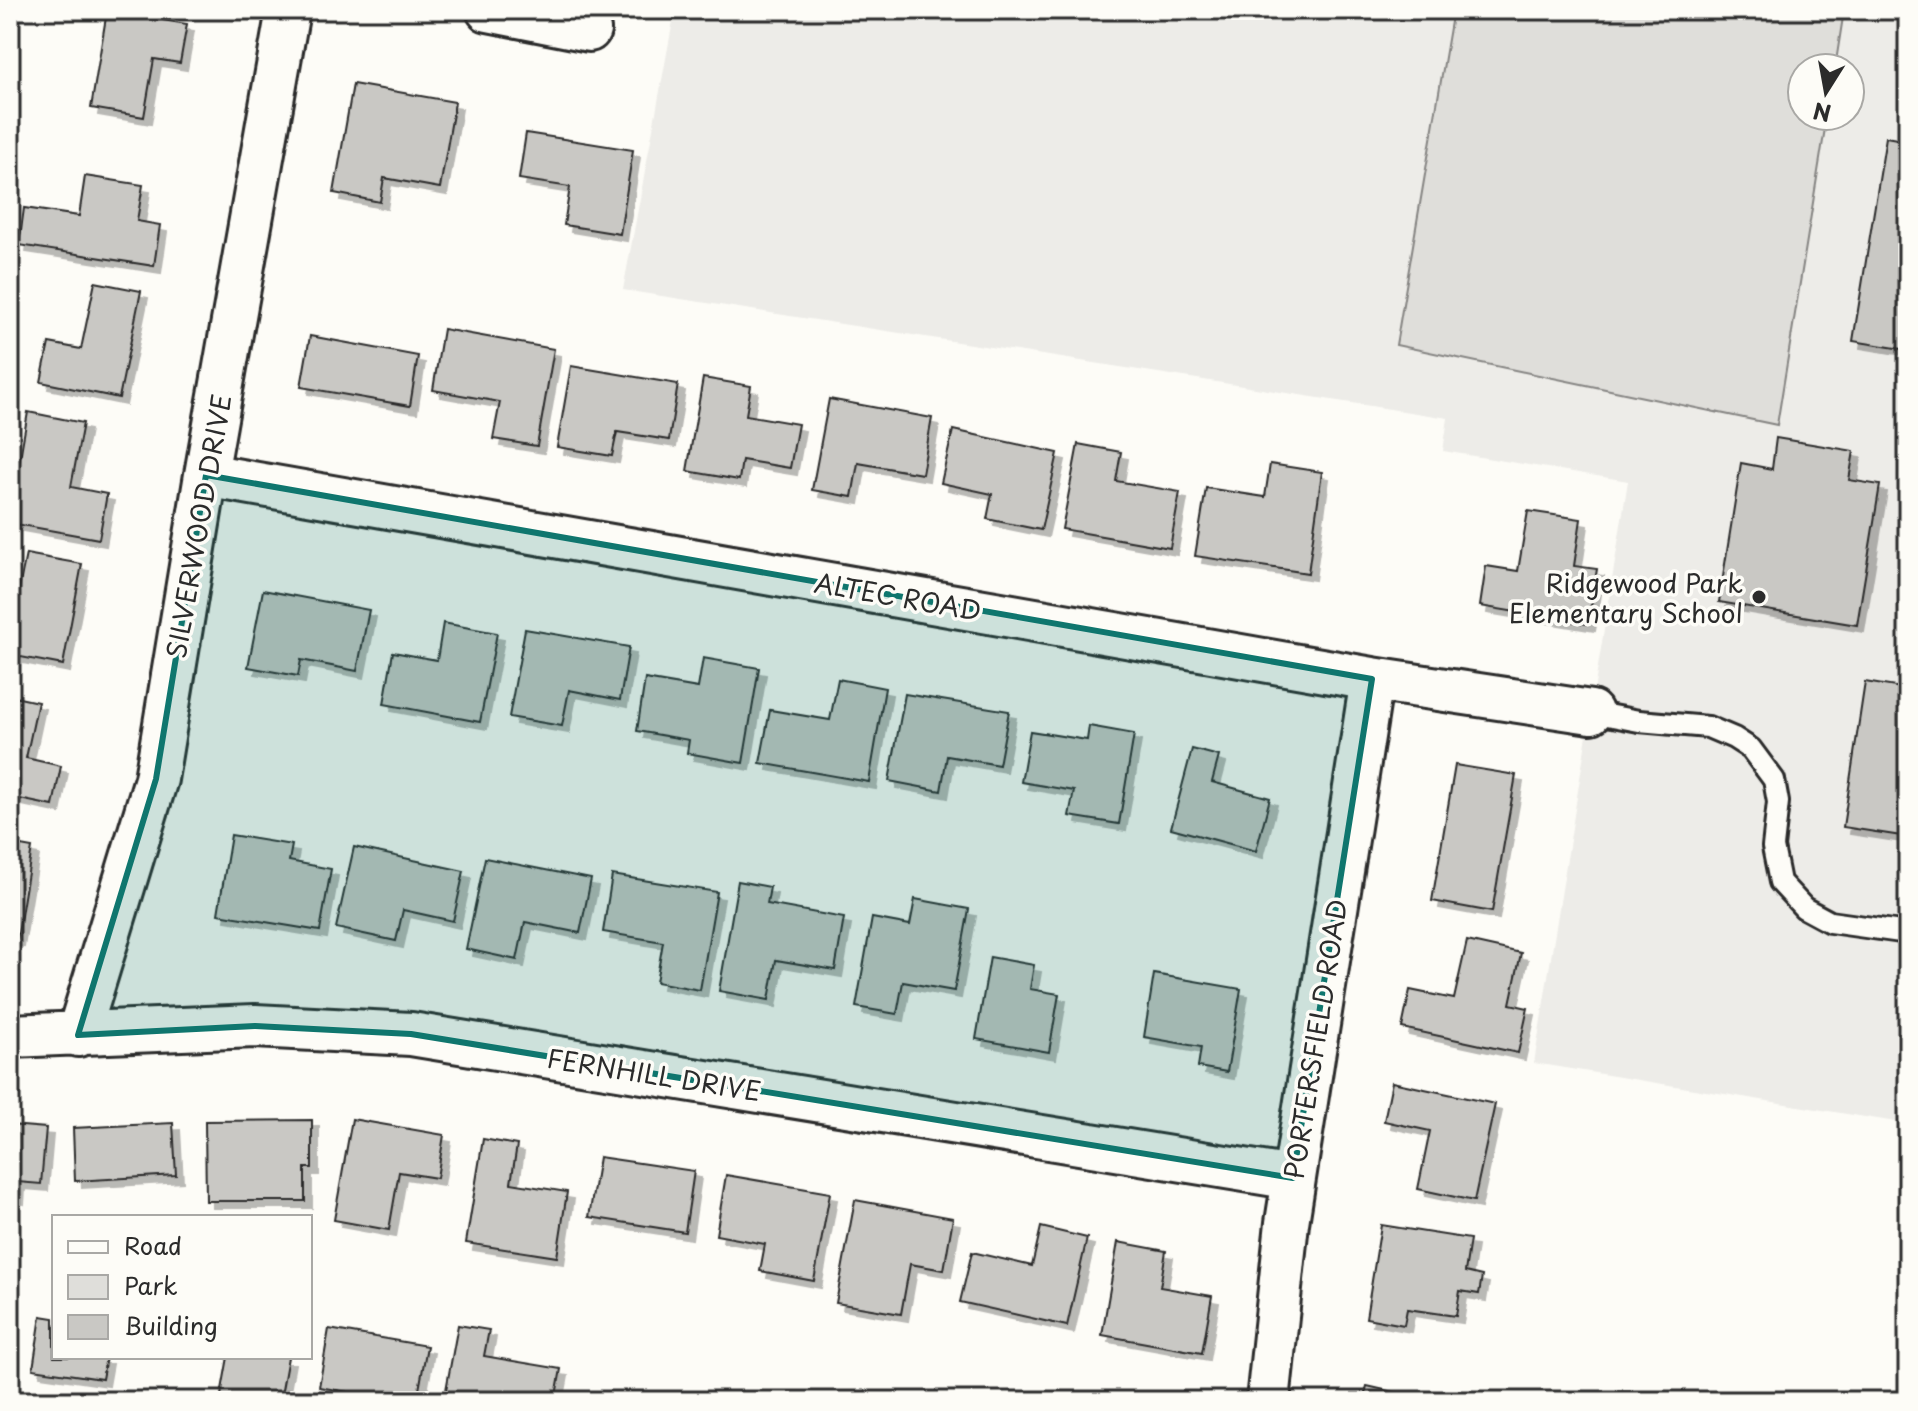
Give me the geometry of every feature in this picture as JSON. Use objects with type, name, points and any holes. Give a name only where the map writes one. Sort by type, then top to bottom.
[{"type":"street","name":"SILVERWOOD DRIVE","points":[[78,1035],[156,779],[288,10]]},
{"type":"street","points":[[488,10],[589,30]]},
{"type":"street","name":"ALTEC ROAD","points":[[206,475],[1372,679],[1591,712]]},
{"type":"street","name":"PORTERSFIELD ROAD","points":[[1268,1401],[1293,1178],[1372,679]]},
{"type":"street","name":"FERNHILL DRIVE","points":[[10,1036],[255,1026],[411,1034],[1293,1178]]},
{"type":"lane","points":[[1591,712],[1639,721],[1708,727],[1751,749],[1774,780],[1778,802],[1773,847],[1780,882],[1804,908],[1830,922],[1908,933]]},
{"type":"highlighted area","points":[[206,475],[1372,679],[1293,1178],[411,1034],[255,1026],[78,1035],[156,779]]},
{"type":"shaded area","name":"Ridgewood Park Elementary School","points":[[675,10],[1908,10],[1908,1124],[1534,1063],[1628,481],[1443,451],[1448,418],[623,290]]},
{"type":"green space","points":[[1453,10],[1803,10],[1843,17],[1838,52],[1786,52],[1786,132],[1824,132],[1777,425],[1396,345]]},
{"type":"building","points":[[107,11],[187,24],[180,63],[154,59],[144,117],[91,108]]},
{"type":"building","points":[[353,84],[455,102],[440,188],[384,178],[380,202],[334,193]]},
{"type":"building","points":[[526,133],[633,150],[620,234],[564,225],[570,187],[519,179]]},
{"type":"building","points":[[1886,137],[1908,141],[1908,350],[1853,341]]},
{"type":"building","points":[[85,176],[143,185],[137,221],[160,225],[154,266],[19,245],[24,208],[79,216]]},
{"type":"building","points":[[95,282],[141,291],[119,398],[41,382],[49,343],[81,349]]},
{"type":"building","points":[[443,329],[554,349],[537,446],[493,439],[500,402],[433,390]]},
{"type":"building","points":[[310,336],[418,356],[410,406],[301,387]]},
{"type":"building","points":[[571,366],[678,384],[669,440],[617,432],[612,456],[557,447]]},
{"type":"building","points":[[703,378],[751,386],[746,415],[798,424],[790,468],[742,460],[739,480],[687,471]]},
{"type":"building","points":[[829,399],[932,418],[922,474],[858,463],[852,497],[812,490]]},
{"type":"building","points":[[28,412],[83,423],[71,487],[107,494],[99,539],[10,523],[10,474],[17,475]]},
{"type":"building","points":[[953,430],[1058,453],[1041,530],[987,519],[992,494],[941,483]]},
{"type":"building","points":[[1776,438],[1854,451],[1849,480],[1880,485],[1857,625],[1719,602],[1741,463],[1772,469]]},
{"type":"building","points":[[1078,444],[1121,452],[1116,481],[1180,492],[1170,548],[1062,529]]},
{"type":"building","points":[[1270,464],[1322,472],[1308,573],[1195,556],[1206,488],[1265,497]]},
{"type":"building","points":[[1528,511],[1581,519],[1574,566],[1597,569],[1588,624],[1480,606],[1486,566],[1518,571]]},
{"type":"building","points":[[26,554],[82,564],[63,665],[10,655],[10,596],[17,598]]},
{"type":"building","points":[[263,590],[369,610],[357,671],[301,660],[298,676],[248,667]]},
{"type":"building","points":[[443,623],[497,633],[480,722],[384,704],[393,652],[437,660]]},
{"type":"building","points":[[525,629],[629,647],[620,700],[569,690],[562,726],[509,717]]},
{"type":"building","points":[[703,658],[759,668],[743,763],[687,753],[689,740],[637,731],[645,679],[698,688]]},
{"type":"building","points":[[838,679],[885,688],[869,782],[760,763],[770,710],[830,720]]},
{"type":"building","points":[[1865,682],[1908,689],[1908,837],[1843,827]]},
{"type":"building","points":[[905,694],[1009,711],[999,765],[947,756],[941,791],[889,781]]},
{"type":"building","points":[[10,696],[38,702],[26,758],[61,766],[53,806],[10,797]]},
{"type":"building","points":[[1089,726],[1134,734],[1119,824],[1069,816],[1074,791],[1021,782],[1030,731],[1087,740]]},
{"type":"building","points":[[1192,749],[1219,756],[1212,782],[1270,798],[1256,851],[1171,828]]},
{"type":"building","points":[[1455,765],[1516,775],[1492,912],[1432,901]]},
{"type":"building","points":[[231,835],[292,845],[289,861],[331,869],[320,931],[218,914]]},
{"type":"building","points":[[10,844],[32,848],[17,940],[10,939]]},
{"type":"building","points":[[354,847],[464,871],[453,921],[403,910],[396,941],[336,928]]},
{"type":"building","points":[[485,858],[591,879],[580,933],[525,922],[517,960],[466,949]]},
{"type":"building","points":[[612,875],[717,892],[700,990],[656,982],[663,942],[603,932]]},
{"type":"building","points":[[738,881],[770,887],[767,904],[844,918],[835,970],[776,960],[769,1000],[719,991]]},
{"type":"building","points":[[915,899],[969,909],[954,991],[903,982],[897,1014],[856,1007],[872,918],[910,925]]},
{"type":"building","points":[[1467,941],[1521,953],[1510,1004],[1528,1008],[1518,1053],[1402,1028],[1410,990],[1454,999]]},
{"type":"building","points":[[990,957],[1034,965],[1030,989],[1059,994],[1049,1052],[976,1039]]},
{"type":"building","points":[[1154,974],[1241,989],[1227,1072],[1198,1067],[1201,1047],[1144,1037]]},
{"type":"building","points":[[1392,1082],[1495,1104],[1474,1201],[1418,1189],[1430,1131],[1384,1121]]},
{"type":"building","points":[[352,1119],[444,1135],[437,1178],[399,1172],[389,1230],[334,1220]]},
{"type":"building","points":[[312,1120],[312,1168],[305,1168],[305,1201],[206,1201],[205,1121]]},
{"type":"building","points":[[173,1123],[176,1175],[75,1181],[73,1128]]},
{"type":"building","points":[[10,1125],[46,1128],[41,1184],[18,1182],[17,1197],[10,1196]]},
{"type":"building","points":[[483,1139],[517,1145],[511,1183],[567,1192],[557,1257],[466,1243]]},
{"type":"building","points":[[599,1157],[694,1171],[685,1232],[589,1217]]},
{"type":"building","points":[[726,1175],[830,1193],[814,1281],[760,1271],[765,1244],[716,1235]]},
{"type":"building","points":[[855,1200],[953,1218],[944,1270],[910,1264],[901,1314],[836,1303]]},
{"type":"building","points":[[1381,1225],[1470,1239],[1465,1272],[1482,1276],[1479,1294],[1460,1291],[1456,1316],[1407,1309],[1404,1325],[1366,1318]]},
{"type":"building","points":[[1041,1227],[1087,1238],[1067,1326],[960,1302],[972,1252],[1032,1266]]},
{"type":"building","points":[[1118,1242],[1166,1251],[1160,1287],[1212,1296],[1202,1353],[1102,1335]]},
{"type":"building","points":[[41,1316],[52,1318],[52,1359],[106,1359],[102,1379],[33,1369]]},
{"type":"building","points":[[458,1325],[489,1330],[484,1356],[561,1369],[555,1401],[444,1401]]},
{"type":"building","points":[[329,1329],[427,1346],[417,1401],[365,1401],[366,1395],[319,1387]]},
{"type":"building","points":[[228,1359],[288,1359],[280,1401],[220,1401]]},
{"type":"building","points":[[1367,1386],[1424,1399],[1363,1401]]},
{"type":"building","points":[[583,1393],[626,1401],[582,1401]]},
{"type":"place","name":"Ridgewood Park Elementary School","points":[[1759,597]]}]
